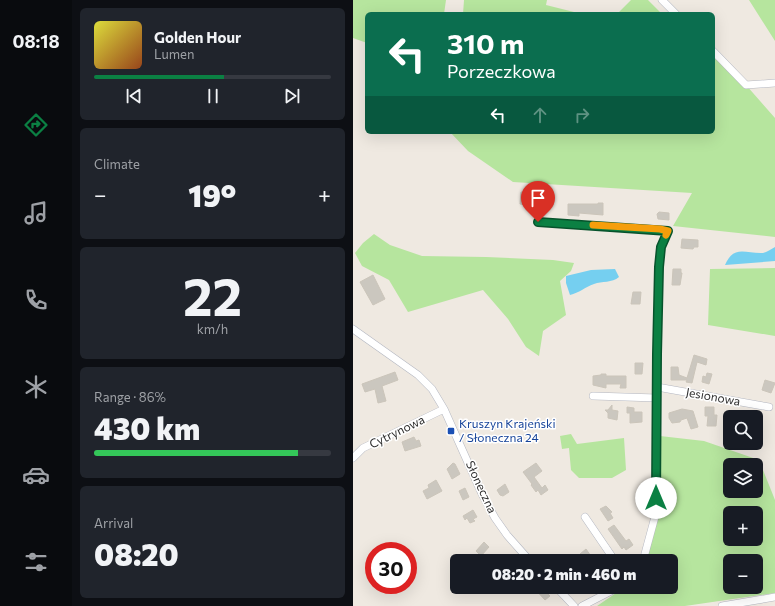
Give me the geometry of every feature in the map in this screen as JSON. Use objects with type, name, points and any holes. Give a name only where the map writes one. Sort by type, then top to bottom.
[{"type":"street","points":[[662,0],[674,12]]},
{"type":"street","points":[[715,53],[746,85],[775,83]]},
{"type":"street","points":[[538,222],[668,231],[661,247],[659,267],[656,513],[645,554]]},
{"type":"street","name":"Słoneczna","points":[[353,329],[419,375],[432,389],[444,409],[482,494],[495,518],[507,535],[524,554]]},
{"type":"street","name":"Jesionowa","points":[[657,387],[769,407]]},
{"type":"street","points":[[593,396],[657,398]]},
{"type":"street","name":"Cytrynowa","points":[[353,458],[363,448],[444,409]]},
{"type":"street","points":[[585,517],[610,554]]},
{"type":"street","points":[[563,594],[574,606]]},
{"type":"street","points":[[582,606],[605,594]]},
{"type":"street","points":[[722,606],[775,597]]},
{"type":"green space","points":[[353,0],[446,0],[444,12],[365,12],[365,42],[353,38]]},
{"type":"green space","points":[[464,0],[547,0],[546,5],[574,12],[463,12]]},
{"type":"green space","points":[[631,0],[648,0],[660,12],[619,12]]},
{"type":"green space","points":[[749,0],[775,0],[775,41]]},
{"type":"green space","points":[[715,55],[746,85],[775,118],[775,237],[673,226],[692,193],[513,182],[468,151],[452,134],[715,134]]},
{"type":"green space","points":[[374,234],[390,245],[422,256],[553,260],[574,263],[571,271],[560,281],[566,315],[543,331],[539,356],[526,347],[508,319],[483,290],[408,312],[389,280],[362,266],[355,253],[363,243]]},
{"type":"green space","points":[[775,268],[775,336],[708,325],[710,269]]},
{"type":"green space","points":[[571,434],[577,444],[624,438],[626,470],[612,478],[579,478],[571,470],[569,448],[562,449],[560,436]]},
{"type":"green space","points":[[660,436],[704,441],[723,448],[723,450],[730,450],[753,458],[723,458],[723,498],[763,498],[763,470],[775,500],[775,593],[685,606],[597,606],[615,594],[678,594],[678,554],[646,554],[658,513]]},
{"type":"water","points":[[775,247],[775,261],[725,265],[732,254],[736,252],[763,253]]},
{"type":"water","points":[[615,269],[619,277],[616,279],[594,284],[570,295],[566,283],[566,276],[591,270]]},
{"type":"building","points":[[521,192],[528,193],[528,196],[534,196],[533,202],[527,201],[527,205],[520,204]]},
{"type":"building","points":[[603,203],[603,215],[579,213],[579,216],[568,215],[568,204]]},
{"type":"building","points":[[659,212],[669,213],[669,220],[658,219],[657,214]]},
{"type":"building","points":[[682,239],[698,240],[698,247],[694,247],[693,249],[681,248]]},
{"type":"building","points":[[673,269],[681,269],[682,273],[680,285],[672,285]]},
{"type":"building","points":[[373,275],[385,299],[373,305],[360,282]]},
{"type":"building","points":[[633,292],[641,292],[640,304],[631,304]]},
{"type":"building","points":[[694,355],[707,359],[706,365],[697,362],[692,383],[686,382],[687,380],[671,380],[671,367],[678,367],[679,375],[687,378]]},
{"type":"building","points":[[635,363],[643,363],[642,374],[635,374]]},
{"type":"building","points":[[395,372],[398,380],[382,386],[386,401],[378,403],[375,389],[365,392],[362,384]]},
{"type":"building","points":[[707,373],[712,374],[709,384],[702,382],[703,376],[706,377]]},
{"type":"building","points":[[606,374],[606,376],[626,376],[626,388],[620,388],[621,384],[606,384],[606,388],[593,385],[593,376]]},
{"type":"building","points":[[765,380],[775,383],[771,393],[762,390]]},
{"type":"building","points":[[612,405],[612,410],[618,411],[617,420],[608,418],[608,413],[605,410],[608,410]]},
{"type":"building","points":[[627,407],[634,408],[634,412],[642,412],[642,422],[630,423],[630,413],[627,413]]},
{"type":"building","points":[[705,407],[714,407],[714,415],[717,415],[716,426],[707,426],[708,416],[705,416]]},
{"type":"building","points":[[682,409],[693,411],[698,427],[691,429],[687,418],[681,420],[680,422],[672,423],[669,418],[669,413]]},
{"type":"building","points":[[414,437],[416,441],[419,440],[421,446],[405,451],[402,442]]},
{"type":"building","points":[[453,463],[460,474],[452,479],[447,469]]},
{"type":"building","points":[[536,463],[542,471],[534,477],[542,488],[545,485],[548,490],[541,495],[538,490],[536,492],[523,472]]},
{"type":"building","points":[[436,480],[442,491],[427,499],[423,491],[429,488],[428,485]]},
{"type":"building","points":[[505,484],[509,492],[503,496],[500,495],[497,490]]},
{"type":"building","points":[[465,488],[469,497],[463,500],[459,491]]},
{"type":"building","points":[[606,506],[612,512],[610,513],[613,518],[608,521],[600,509]]},
{"type":"building","points":[[473,510],[477,517],[473,519],[475,521],[470,523],[467,518],[465,520],[463,516]]},
{"type":"building","points":[[614,525],[626,541],[629,539],[633,545],[626,550],[624,547],[622,549],[608,529]]},
{"type":"building","points":[[484,542],[489,547],[483,554],[479,554],[476,551]]},
{"type":"building","points":[[586,549],[590,554],[580,554]]},
{"type":"building","points":[[539,594],[548,594],[550,596],[545,600]]},
{"type":"slow traffic","points":[[593,225],[660,229],[668,231],[666,235]]},
{"type":"place","name":"Kruszyn Krajeński / Słoneczna 24","points":[[451,431]]},
{"type":"route","points":[[538,222],[660,229],[668,231],[661,247],[659,267],[656,498]]}]
